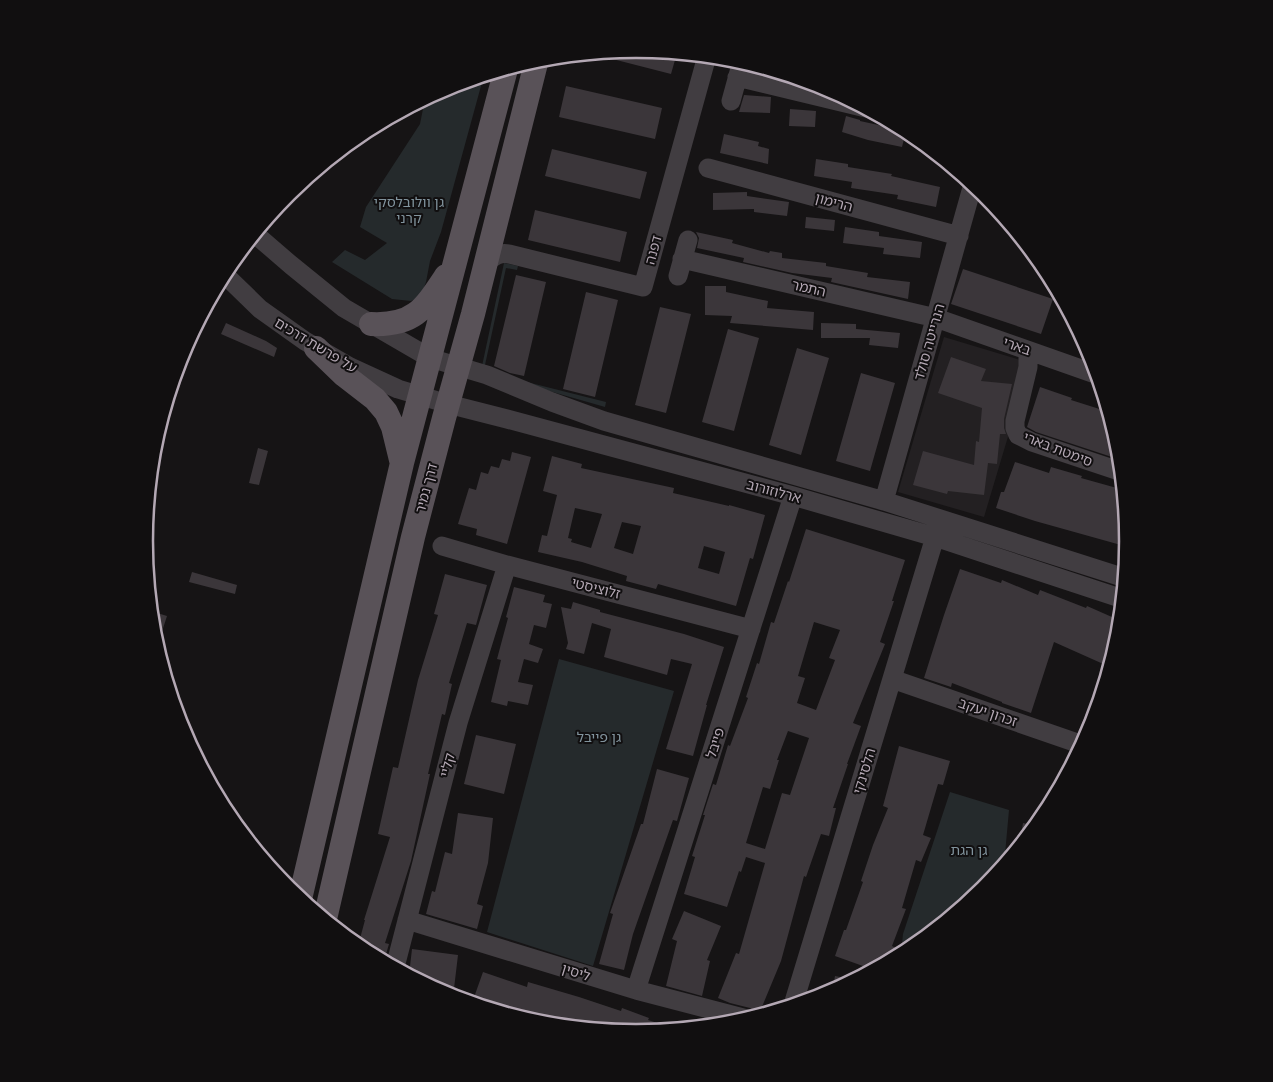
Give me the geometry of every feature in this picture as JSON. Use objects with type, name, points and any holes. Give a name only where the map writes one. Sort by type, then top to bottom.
[{"type":"main road","name":"דרך נמיר","points":[[327,912],[413,538],[486,263],[535,69]]},
{"type":"main road","name":"דרך נמיר","points":[[302,890],[402,463],[504,76]]},
{"type":"main road","points":[[371,324],[394,324],[407,320],[418,312],[427,304],[456,260]]},
{"type":"main road","points":[[316,348],[375,399],[386,412],[393,427],[402,463]]},
{"type":"street","name":"דפנה","points":[[486,263],[494,256],[504,253],[643,287],[705,63]]},
{"type":"street","points":[[731,101],[739,69],[825,95]]},
{"type":"street","name":"הרימון","points":[[708,168],[959,236]]},
{"type":"street","name":"הנרייטה סולד","points":[[884,501],[971,192]]},
{"type":"street","points":[[260,238],[344,308],[430,358]]},
{"type":"street","name":"התמר","points":[[688,240],[680,268],[936,318]]},
{"type":"street","name":"על פרשת דרכים","points":[[230,279],[260,309],[316,348],[350,367],[398,388],[420,395]]},
{"type":"street","name":"בארי","points":[[936,318],[1088,371]]},
{"type":"street","name":"סימטת בארי","points":[[1028,350],[1028,367],[1015,421],[1018,435],[1032,442],[1115,470]]},
{"type":"street","name":"ארלוזורוב","points":[[430,358],[486,375],[604,421],[884,501],[1119,576]]},
{"type":"street","name":"ארלוזורוב","points":[[420,395],[793,496],[935,538],[1117,597]]},
{"type":"street","name":"פייבל","points":[[636,990],[793,496]]},
{"type":"street","name":"הלסינקי","points":[[795,998],[935,538]]},
{"type":"street","name":"זלוציסטי","points":[[442,546],[751,629]]},
{"type":"street","name":"קליי","points":[[397,961],[458,723],[507,565]]},
{"type":"street","name":"זכרון יעקב","points":[[892,679],[1076,742]]},
{"type":"street","name":"ליסין","points":[[407,920],[636,990],[729,1015]]},
{"type":"shaded area","points":[[944,337],[1030,363],[984,517],[898,492]]},
{"type":"green space","name":"גן וולובלסקי קרני","points":[[482,83],[441,232],[430,261],[426,282],[421,296],[411,301],[392,299],[332,262],[345,250],[365,260],[387,243],[360,227],[366,207],[420,124],[423,107]]},
{"type":"green space","points":[[504,263],[518,266],[517,270],[506,268],[485,365],[487,372],[606,402],[605,407],[486,373],[482,366]]},
{"type":"green space","name":"גן פייבל","points":[[559,659],[674,691],[593,966],[487,932]]},
{"type":"green space","name":"גן הגת","points":[[950,792],[1009,810],[1005,854],[1000,860],[955,905],[931,925],[902,945],[903,934]]},
{"type":"building","points":[[612,59],[675,60],[671,74]]},
{"type":"building","points":[[566,86],[662,108],[655,139],[559,117]]},
{"type":"building","points":[[744,95],[771,97],[770,113],[739,112]]},
{"type":"building","points":[[790,109],[816,111],[815,127],[789,126]]},
{"type":"building","points":[[846,116],[885,126],[904,138],[902,147],[842,132]]},
{"type":"building","points":[[724,134],[759,142],[758,146],[769,149],[768,164],[720,153]]},
{"type":"building","points":[[552,149],[647,172],[640,199],[545,176]]},
{"type":"building","points":[[816,159],[848,164],[848,167],[892,174],[891,176],[940,187],[936,207],[897,199],[898,195],[851,188],[852,182],[814,176]]},
{"type":"building","points":[[747,192],[747,196],[789,202],[787,216],[754,212],[754,209],[713,210],[713,193]]},
{"type":"building","points":[[535,210],[627,232],[620,262],[528,240]]},
{"type":"building","points":[[806,217],[835,220],[834,231],[805,228]]},
{"type":"building","points":[[845,227],[879,232],[879,236],[922,242],[920,258],[883,254],[884,248],[843,243]]},
{"type":"building","points":[[696,232],[733,240],[732,243],[769,253],[770,251],[782,253],[782,258],[826,263],[826,266],[868,273],[867,277],[910,282],[908,299],[831,282],[832,278],[792,273],[743,262],[744,258],[697,248],[699,238]]},
{"type":"building","points":[[963,269],[1053,299],[1041,334],[951,304]]},
{"type":"building","points":[[516,275],[546,282],[524,376],[510,373],[494,366]]},
{"type":"building","points":[[705,286],[726,286],[726,292],[768,301],[767,308],[814,312],[813,330],[730,323],[732,316],[705,315]]},
{"type":"building","points":[[586,292],[618,300],[595,397],[563,389]]},
{"type":"building","points":[[660,307],[691,314],[666,413],[635,405]]},
{"type":"building","points":[[226,323],[277,348],[274,357],[221,334]]},
{"type":"building","points":[[821,323],[856,324],[856,329],[900,333],[898,348],[869,345],[870,338],[821,338]]},
{"type":"building","points":[[728,329],[759,338],[734,431],[702,422]]},
{"type":"building","points":[[797,348],[829,358],[801,455],[769,445]]},
{"type":"building","points":[[951,357],[986,369],[981,381],[1012,384],[1004,419],[1006,434],[1000,434],[997,464],[988,463],[984,495],[948,491],[947,494],[913,485],[923,451],[974,465],[976,441],[979,442],[982,408],[938,393]]},
{"type":"building","points":[[861,373],[895,383],[870,471],[836,461]]},
{"type":"building","points":[[1040,387],[1072,398],[1071,400],[1102,410],[1113,457],[1036,432],[1027,427]]},
{"type":"building","points":[[258,448],[268,451],[259,485],[249,483]]},
{"type":"building","points":[[512,452],[531,457],[507,544],[476,535],[477,529],[458,524],[469,488],[476,490],[481,472],[488,474],[491,466],[499,468],[502,459],[510,461]]},
{"type":"building","points":[[552,456],[582,464],[581,468],[674,488],[673,493],[765,515],[753,559],[750,558],[736,606],[658,584],[656,589],[626,581],[627,576],[582,562],[538,552],[542,535],[547,536],[557,495],[543,491]],"holes":[[[575,508],[602,514],[591,548],[571,542],[572,539],[568,538]],[[622,522],[641,526],[633,554],[614,548]],[[704,546],[725,552],[719,574],[698,568]]]},
{"type":"building","points":[[1015,462],[1049,473],[1051,467],[1117,488],[1120,545],[996,508],[1001,492],[1004,492]]},
{"type":"building","points":[[806,529],[905,560],[880,642],[885,644],[853,723],[861,726],[833,808],[836,808],[829,836],[821,834],[806,877],[804,876],[781,961],[761,1008],[753,1010],[718,998],[736,953],[739,954],[765,863],[746,857],[741,872],[739,871],[727,907],[684,894],[695,857],[692,856],[713,784],[716,785],[728,745],[730,746],[748,698],[746,697],[757,663],[759,664],[771,622],[774,623]],"holes":[[[814,622],[840,630],[829,658],[835,660],[816,710],[797,703],[805,678],[798,676]],[[788,731],[809,738],[790,795],[782,793],[765,849],[746,843],[763,787],[770,789],[779,760],[777,760]]]},
{"type":"building","points":[[960,569],[1001,583],[1002,580],[1038,595],[1040,590],[1086,608],[1087,606],[1114,618],[1104,664],[1054,642],[1031,713],[952,683],[951,687],[924,678]]},
{"type":"building","points":[[192,572],[237,585],[235,594],[189,582]]},
{"type":"building","points":[[445,574],[487,585],[476,625],[467,623],[449,683],[452,684],[445,715],[442,714],[428,774],[430,774],[411,861],[385,943],[389,944],[386,954],[360,938],[390,837],[378,834],[393,767],[398,768],[418,680],[438,615],[434,614]]},
{"type":"building","points":[[514,587],[545,595],[543,602],[552,604],[546,628],[534,625],[529,644],[543,649],[538,663],[524,659],[518,682],[533,685],[528,705],[508,701],[507,706],[491,702],[501,660],[497,659]]},
{"type":"building","points":[[573,602],[600,610],[600,612],[684,634],[724,647],[693,756],[666,749],[692,664],[671,659],[667,675],[604,657],[611,629],[592,623],[584,654],[566,649],[568,643],[561,607],[571,609]]},
{"type":"building","points":[[159,613],[167,616],[162,633]]},
{"type":"building","points":[[1095,692],[1095,692],[1083,726],[1081,726]]},
{"type":"building","points":[[476,735],[516,744],[504,794],[464,784]]},
{"type":"building","points":[[899,746],[950,761],[943,785],[938,784],[923,835],[931,838],[921,862],[916,860],[902,908],[906,909],[892,946],[896,949],[865,967],[835,956],[863,882],[861,881],[873,845],[888,808],[883,806]]},
{"type":"building","points":[[657,769],[689,778],[677,821],[673,820],[633,934],[624,970],[599,964],[613,914],[610,913],[641,824],[643,824]]},
{"type":"building","points":[[458,813],[493,818],[488,863],[477,904],[483,906],[477,929],[426,914],[432,891],[435,892],[445,852],[452,854]]},
{"type":"building","points":[[1023,823],[1028,824],[1021,833]]},
{"type":"building","points":[[684,911],[721,926],[707,960],[710,961],[702,996],[666,986],[677,941],[672,939]]},
{"type":"building","points":[[412,949],[458,955],[454,989],[410,968]]},
{"type":"building","points":[[483,972],[527,987],[528,982],[621,1011],[622,1008],[658,1023],[605,1023],[573,1020],[511,1008],[474,997]]},
{"type":"building","points":[[835,976],[844,978],[834,983]]}]
